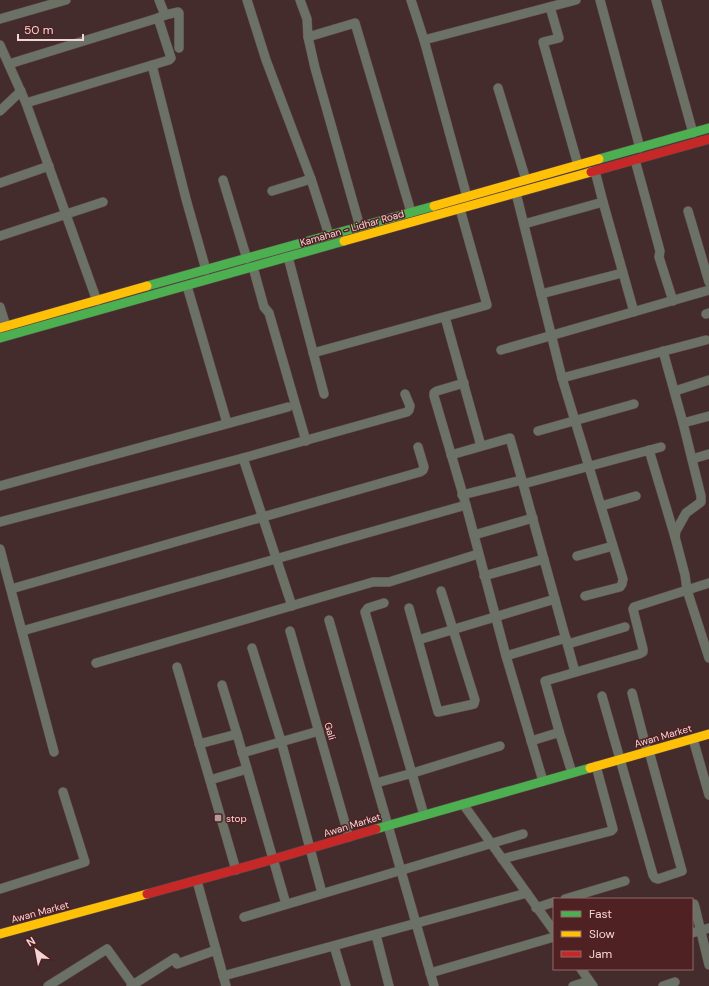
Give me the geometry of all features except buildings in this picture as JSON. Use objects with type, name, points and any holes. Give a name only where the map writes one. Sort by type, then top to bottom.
[{"type":"main road","name":"Kamahan - Lidhar Road","points":[[3,327],[709,128]]},
{"type":"main road","name":"Kamahan - Lidhar Road","points":[[0,338],[709,139]]},
{"type":"main road","name":"Awan Market","points":[[0,934],[274,860],[388,825],[709,734]]},
{"type":"street","points":[[0,19],[66,0]]},
{"type":"street","points":[[26,102],[169,60],[171,58],[161,17],[159,0]]},
{"type":"street","points":[[247,0],[266,60],[311,179],[329,235]]},
{"type":"street","points":[[300,0],[307,19],[308,37],[315,68],[360,227]]},
{"type":"street","points":[[411,0],[424,40],[467,197]]},
{"type":"street","points":[[424,40],[576,0]]},
{"type":"street","points":[[600,0],[640,148]]},
{"type":"street","points":[[656,0],[693,133]]},
{"type":"street","points":[[550,7],[559,38],[543,42],[578,165]]},
{"type":"street","points":[[9,64],[178,12],[179,48]]},
{"type":"street","points":[[308,37],[355,23],[411,212]]},
{"type":"street","points":[[0,45],[26,102],[97,301]]},
{"type":"street","points":[[152,65],[184,192],[206,270]]},
{"type":"street","points":[[498,88],[526,180]]},
{"type":"street","points":[[0,111],[21,91]]},
{"type":"street","points":[[635,160],[660,251],[659,257],[673,300]]},
{"type":"street","points":[[0,183],[49,166]]},
{"type":"street","points":[[595,171],[634,312]]},
{"type":"street","points":[[272,191],[311,179]]},
{"type":"street","points":[[223,180],[246,259]]},
{"type":"street","points":[[516,193],[562,378],[590,466],[622,579],[622,584],[620,587],[585,596]]},
{"type":"street","points":[[0,236],[103,202]]},
{"type":"street","points":[[524,224],[603,202]]},
{"type":"street","points":[[313,353],[487,305],[460,209]]},
{"type":"street","points":[[688,210],[709,282]]},
{"type":"street","points":[[288,257],[324,394]]},
{"type":"street","points":[[253,267],[264,307],[269,313],[306,441]]},
{"type":"street","points":[[541,294],[622,273]]},
{"type":"street","points":[[187,286],[227,423]]},
{"type":"street","points":[[501,350],[709,290]]},
{"type":"street","points":[[0,307],[3,327]]},
{"type":"street","points":[[445,317],[481,446]]},
{"type":"street","points":[[562,378],[706,340]]},
{"type":"street","points":[[663,351],[675,391],[701,496],[701,502],[686,513],[676,530],[675,537]]},
{"type":"street","points":[[675,391],[709,380]]},
{"type":"street","points":[[464,383],[434,393],[434,396],[466,505],[506,656],[543,781]]},
{"type":"street","points":[[0,522],[306,441],[406,412],[409,410],[410,406],[405,394]]},
{"type":"street","points":[[538,431],[634,404]]},
{"type":"street","points":[[0,486],[288,407]]},
{"type":"street","points":[[682,423],[709,416]]},
{"type":"street","points":[[451,455],[514,436],[522,482],[575,672]]},
{"type":"street","points":[[11,589],[420,472],[424,467],[418,447]]},
{"type":"street","points":[[462,495],[590,466],[661,447]]},
{"type":"street","points":[[649,450],[686,575],[687,590],[709,658]]},
{"type":"street","points":[[692,459],[709,454]]},
{"type":"street","points":[[243,458],[292,606]]},
{"type":"street","points":[[601,506],[636,496]]},
{"type":"street","points":[[22,631],[466,505]]},
{"type":"street","points":[[474,535],[533,518]]},
{"type":"street","points":[[577,556],[613,546]]},
{"type":"street","points":[[0,549],[1,560],[11,589],[54,752]]},
{"type":"street","points":[[96,663],[373,582],[390,582],[478,554]]},
{"type":"street","points":[[484,576],[544,559]]},
{"type":"street","points":[[572,773],[545,683],[547,680],[643,652],[633,609],[634,607],[709,583]]},
{"type":"street","points":[[409,608],[438,712],[474,704],[476,700],[441,591]]},
{"type":"street","points":[[418,640],[555,599]]},
{"type":"street","points":[[384,603],[368,608],[365,612],[424,815]]},
{"type":"street","points":[[329,620],[434,986]]},
{"type":"street","points":[[506,656],[625,627]]},
{"type":"street","name":"Gali","points":[[290,631],[349,837]]},
{"type":"street","points":[[252,648],[281,741],[322,894]]},
{"type":"street","points":[[177,667],[236,870]]},
{"type":"street","points":[[222,685],[286,904]]},
{"type":"street","points":[[602,696],[653,875],[658,879],[682,871],[632,694]]},
{"type":"street","points":[[242,753],[319,731]]},
{"type":"street","points":[[531,741],[557,733],[559,731]]},
{"type":"street","points":[[199,744],[237,734]]},
{"type":"street","points":[[693,739],[709,795]]},
{"type":"street","points":[[376,783],[500,746]]},
{"type":"street","points":[[502,859],[611,831],[613,829],[596,766]]},
{"type":"street","points":[[210,780],[247,769]]},
{"type":"street","points":[[0,889],[85,862],[63,792]]},
{"type":"street","points":[[463,804],[553,930]]},
{"type":"street","points":[[244,917],[523,834]]},
{"type":"street","points":[[197,881],[226,986]]},
{"type":"street","points":[[568,898],[625,881]]},
{"type":"street","points":[[223,976],[526,893]]},
{"type":"street","points":[[536,908],[553,902]]},
{"type":"street","points":[[693,904],[709,965]]},
{"type":"street","points":[[376,935],[389,986]]},
{"type":"street","points":[[430,973],[553,937]]},
{"type":"street","points":[[334,946],[346,986]]},
{"type":"street","points":[[48,986],[107,949],[132,985],[175,958],[177,964],[216,950]]},
{"type":"street","points":[[573,986],[591,984],[582,970]]},
{"type":"street","points":[[663,986],[675,982]]},
{"type":"traffic: fast","points":[[599,159],[709,128]]},
{"type":"traffic: fast","points":[[147,286],[434,206]]},
{"type":"traffic: fast","points":[[0,338],[344,241]]},
{"type":"traffic: fast","points":[[376,829],[590,768]]},
{"type":"traffic: slow","points":[[434,206],[599,159]]},
{"type":"traffic: slow","points":[[344,241],[591,172]]},
{"type":"traffic: slow","points":[[0,328],[147,286]]},
{"type":"traffic: slow","points":[[590,768],[709,734]]},
{"type":"traffic: slow","points":[[0,934],[147,894]]},
{"type":"traffic: jam","points":[[591,172],[709,139]]},
{"type":"traffic: jam","points":[[147,894],[376,829]]},
{"type":"place","name":"stop","points":[[218,818]]}]
